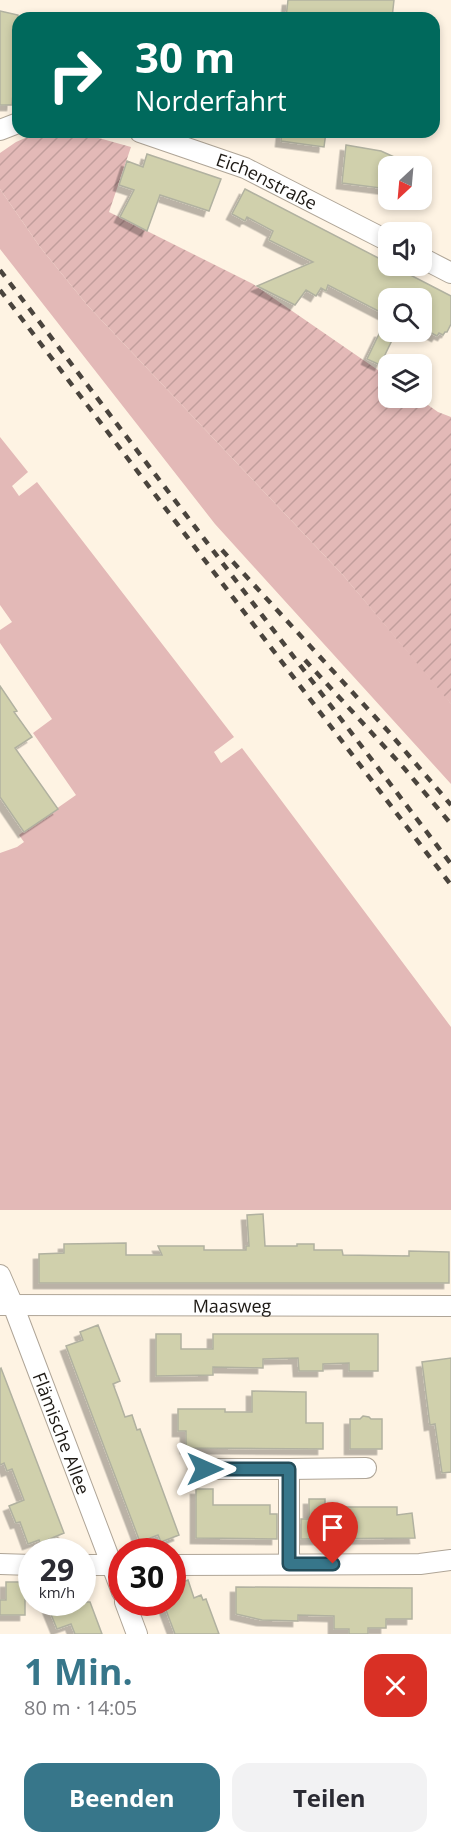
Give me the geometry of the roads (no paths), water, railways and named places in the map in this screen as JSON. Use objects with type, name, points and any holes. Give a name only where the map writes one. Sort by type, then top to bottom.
[{"type":"street","name":"Eichenstraße","points":[[158,138],[245,168],[378,237]]},
{"type":"street","points":[[432,263],[451,273]]},
{"type":"street","name":"Flämische Allee","points":[[0,1275],[7,1305],[108,1544]]},
{"type":"street","name":"Maasweg","points":[[7,1305],[451,1306]]},
{"type":"street","points":[[205,1469],[366,1468]]},
{"type":"street","points":[[289,1469],[289,1564]]},
{"type":"street","points":[[186,1565],[420,1564],[451,1560]]},
{"type":"street","points":[[0,1564],[18,1565]]},
{"type":"street","points":[[130,1616],[137,1634]]},
{"type":"railway","points":[[0,270],[451,864]]},
{"type":"railway","points":[[0,290],[451,885]]},
{"type":"railway","points":[[222,550],[388,731],[451,805]]},
{"type":"railway","points":[[305,660],[404,768],[451,824]]}]
